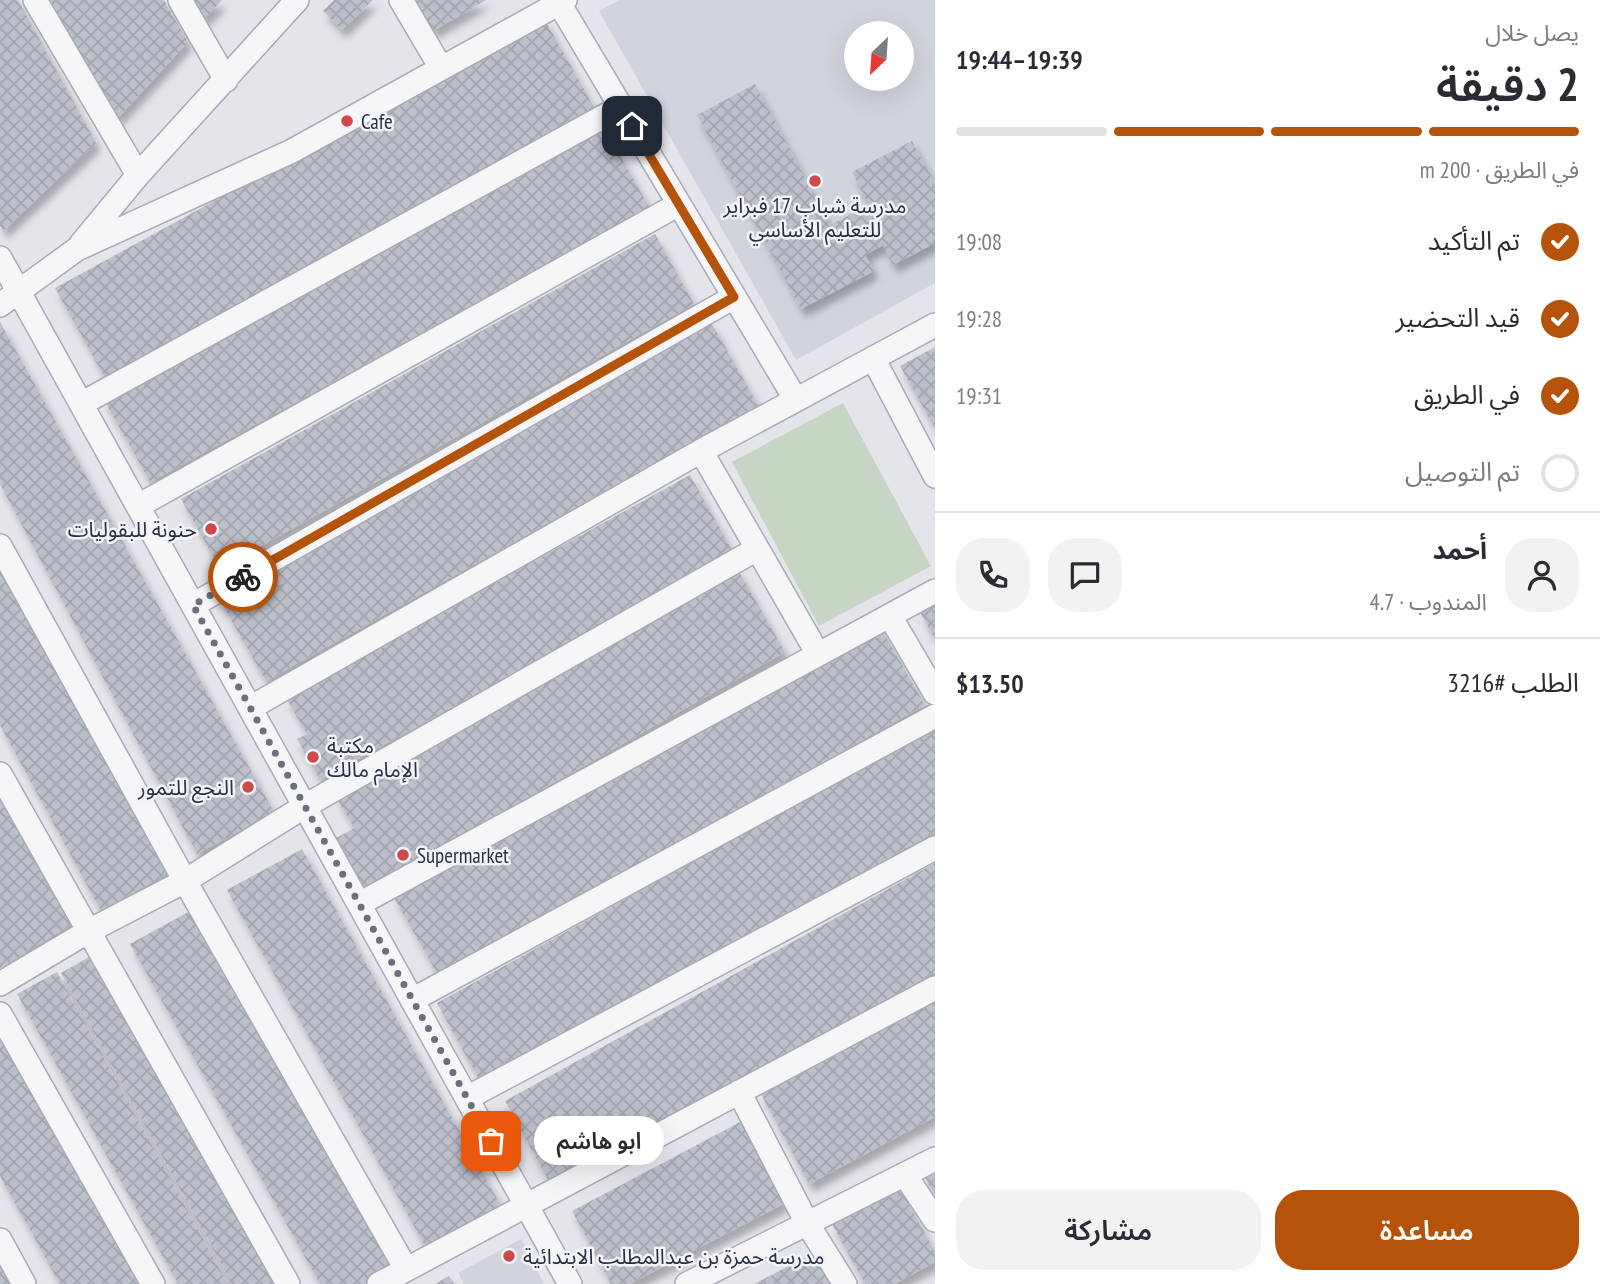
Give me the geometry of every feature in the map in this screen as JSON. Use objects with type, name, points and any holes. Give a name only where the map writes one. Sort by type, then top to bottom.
[{"type":"street","points":[[35,0],[138,174]]},
{"type":"street","points":[[180,0],[226,80]]},
{"type":"street","points":[[77,249],[138,174],[297,0]]},
{"type":"street","points":[[401,0],[441,68]]},
{"type":"street","points":[[9,299],[77,249],[292,151],[562,2],[621,107],[796,400]]},
{"type":"street","points":[[81,404],[621,107]]},
{"type":"street","points":[[138,506],[679,204]]},
{"type":"street","points":[[0,258],[9,299],[81,404],[570,1284]]},
{"type":"street","points":[[193,605],[734,297]]},
{"type":"street","points":[[250,708],[701,452],[935,325]]},
{"type":"street","points":[[873,358],[932,461]]},
{"type":"street","points":[[701,452],[818,654]]},
{"type":"street","points":[[0,546],[185,881],[406,1269]]},
{"type":"street","points":[[0,984],[88,932],[185,881],[305,806],[757,549]]},
{"type":"street","points":[[359,904],[935,591]]},
{"type":"street","points":[[890,616],[935,693]]},
{"type":"street","points":[[412,1000],[935,716]]},
{"type":"street","points":[[0,774],[288,1284]]},
{"type":"street","points":[[467,1098],[935,848]]},
{"type":"street","points":[[379,1284],[935,988]]},
{"type":"street","points":[[0,1014],[153,1284]]},
{"type":"street","points":[[739,1092],[807,1223],[845,1284]]},
{"type":"street","points":[[687,1284],[935,1159]]},
{"type":"street","points":[[905,1175],[935,1220]]},
{"type":"street","points":[[0,1240],[24,1284]]},
{"type":"shaded area","name":"مدرسة شباب 17 فبراير للتعليم الأساسي","points":[[620,0],[935,0],[935,283],[796,360],[599,11]]},
{"type":"shaded area","name":"مدرسة حمزة بن عبدالمطلب الابتدائية","points":[[521,1239],[544,1284],[464,1284],[458,1273]]},
{"type":"green space","points":[[843,403],[931,566],[819,626],[732,462]]},
{"type":"building","points":[[0,0],[18,0],[96,143],[3,231],[0,226]]},
{"type":"building","points":[[49,0],[164,0],[188,42],[117,119]]},
{"type":"building","points":[[192,0],[222,0],[203,21]]},
{"type":"building","points":[[334,0],[373,0],[342,30],[323,11]]},
{"type":"building","points":[[414,0],[486,0],[433,31]]},
{"type":"building","points":[[545,20],[595,109],[105,378],[55,288]]},
{"type":"building","points":[[755,84],[830,225],[869,205],[852,172],[912,141],[935,183],[935,243],[893,265],[883,245],[865,255],[874,271],[801,309],[697,115]]},
{"type":"building","points":[[603,126],[650,208],[150,482],[104,400]]},
{"type":"building","points":[[655,234],[694,304],[220,569],[181,499]]},
{"type":"building","points":[[0,322],[274,812],[197,854],[0,484]]},
{"type":"building","points":[[711,322],[758,405],[266,681],[219,599]]},
{"type":"building","points":[[935,347],[935,429],[900,366]]},
{"type":"building","points":[[690,475],[733,552],[320,780],[297,739],[307,734],[286,698]]},
{"type":"building","points":[[0,555],[180,866],[101,911],[0,725]]},
{"type":"building","points":[[737,568],[785,652],[362,891],[333,840],[354,828],[335,795]]},
{"type":"building","points":[[935,604],[935,639],[920,612]]},
{"type":"building","points":[[880,626],[925,705],[438,975],[393,896]]},
{"type":"building","points":[[935,728],[935,832],[481,1083],[437,1003]]},
{"type":"building","points":[[0,783],[77,921],[0,968]]},
{"type":"building","points":[[302,849],[504,1211],[429,1253],[227,890]]},
{"type":"building","points":[[935,863],[935,972],[551,1185],[505,1101]]},
{"type":"building","points":[[203,904],[405,1266],[373,1284],[320,1284],[130,944]]},
{"type":"building","points":[[96,953],[280,1284],[232,1284],[61,973]]},
{"type":"building","points":[[57,972],[228,1284],[178,1284],[17,994]]},
{"type":"building","points":[[935,998],[935,1117],[809,1184],[760,1092]]},
{"type":"building","points":[[0,1021],[145,1284],[60,1284],[0,1176]]},
{"type":"building","points":[[742,1121],[785,1203],[630,1284],[611,1284],[572,1211]]},
{"type":"building","points":[[935,1168],[935,1195],[923,1174]]},
{"type":"building","points":[[900,1188],[935,1252],[935,1262],[894,1284],[865,1284],[832,1224]]},
{"type":"building","points":[[0,1247],[20,1284],[0,1284]]},
{"type":"building","points":[[817,1251],[835,1284],[754,1284]]},
{"type":"building","points":[[449,1276],[454,1284],[435,1284]]},
{"type":"way so far","points":[[243,577],[193,605],[491,1141]]},
{"type":"place","name":"Cafe","points":[[347,121]]},
{"type":"place","name":"مدرسة شباب 17 فبراير للتعليم الأساسي","points":[[815,181]]},
{"type":"place","name":"حنونة للبقوليات","points":[[211,529]]},
{"type":"place","name":"مكتبة الإمام مالك","points":[[313,757]]},
{"type":"place","name":"النجع للتمور","points":[[248,787]]},
{"type":"place","name":"Supermarket","points":[[403,855]]},
{"type":"place","name":"ابو هاشم","points":[[491,1141]]},
{"type":"place","name":"مدرسة حمزة بن عبدالمطلب الابتدائية","points":[[509,1256]]},
{"type":"route","points":[[243,577],[734,297],[632,126]]}]
